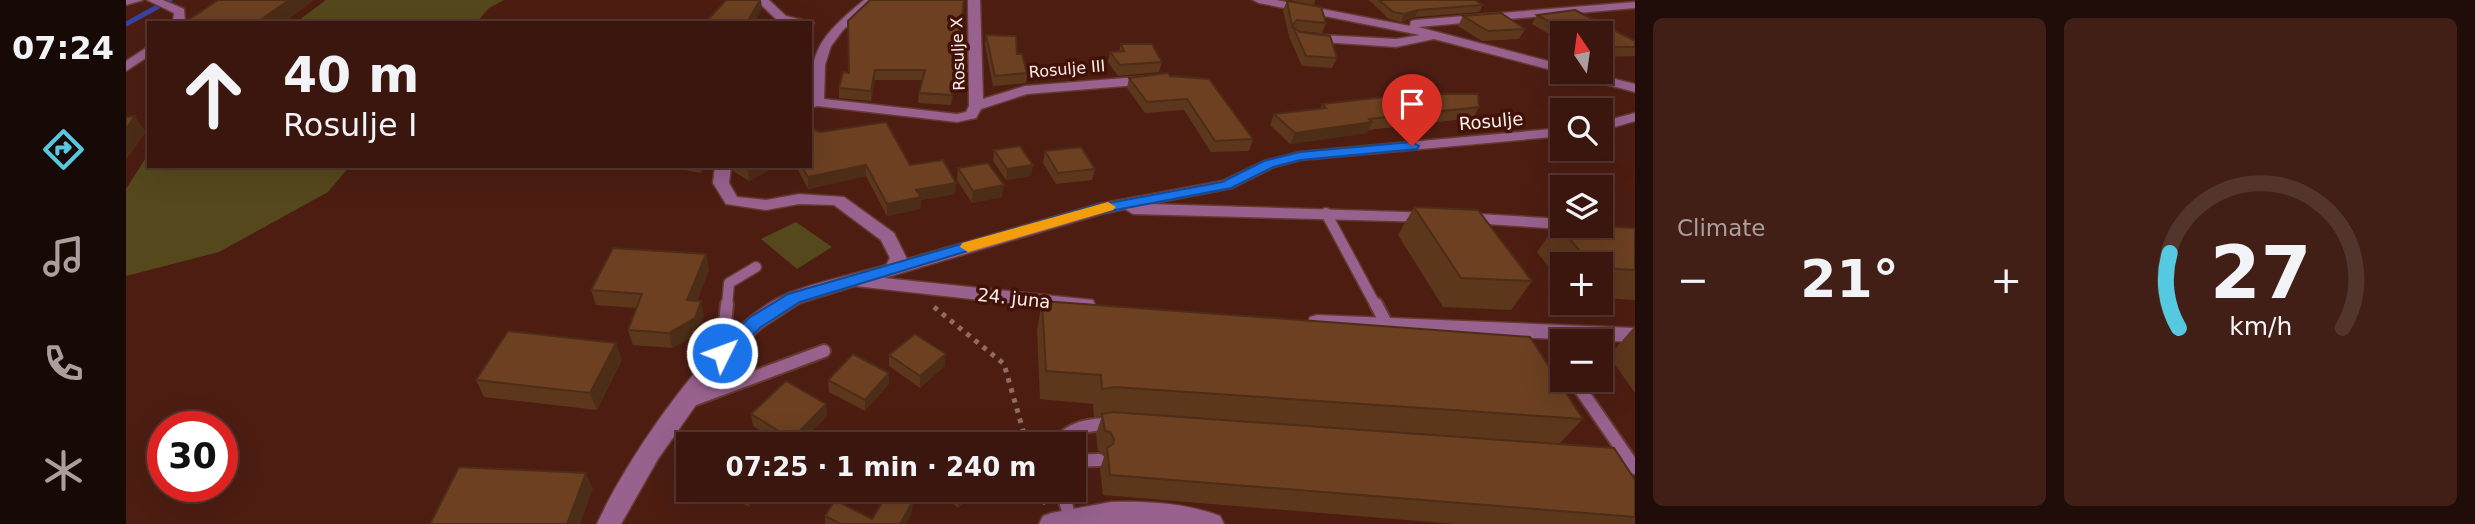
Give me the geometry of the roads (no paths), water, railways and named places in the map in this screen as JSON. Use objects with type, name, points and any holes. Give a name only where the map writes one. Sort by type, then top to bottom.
[{"type":"street","points":[[154,0],[180,10],[179,21]]},
{"type":"street","points":[[762,0],[782,19],[796,21]]},
{"type":"street","points":[[814,103],[818,58],[839,28],[871,0]]},
{"type":"street","name":"Rosulje X","points":[[974,0],[976,106]]},
{"type":"street","points":[[1259,0],[1434,34],[1550,65]]},
{"type":"street","points":[[1307,0],[1317,10]]},
{"type":"street","points":[[1519,15],[1533,0]]},
{"type":"street","points":[[1398,26],[1635,5]]},
{"type":"street","points":[[812,24],[839,28]]},
{"type":"street","points":[[1297,36],[1396,43],[1434,34]]},
{"type":"street","points":[[126,67],[147,51]]},
{"type":"street","name":"Rosulje III","points":[[814,103],[957,118],[971,115],[976,106],[1025,90],[1161,79]]},
{"type":"street","points":[[1614,83],[1635,88]]},
{"type":"street","points":[[1613,123],[1635,117]]},
{"type":"street","name":"Rosulje","points":[[609,524],[619,502],[650,452],[722,353],[755,323],[794,298],[1099,209],[1226,185],[1269,164],[1300,156],[1550,133]]},
{"type":"street","points":[[723,168],[721,183],[732,201],[766,205],[828,197],[838,200],[888,237],[899,258],[894,269]]},
{"type":"street","points":[[1099,209],[1326,213],[1550,223]]},
{"type":"street","name":"24. juna","points":[[857,281],[1103,307]]},
{"type":"street","points":[[1293,321],[1635,335]]},
{"type":"street","points":[[1060,521],[1135,512],[1197,519],[1212,524]]},
{"type":"lane","points":[[1326,213],[1387,325]]},
{"type":"lane","points":[[722,353],[729,283],[756,267]]},
{"type":"lane","points":[[687,402],[824,351]]},
{"type":"lane","points":[[1582,392],[1633,465]]},
{"type":"lane","points":[[1067,432],[1081,426],[1133,426]]},
{"type":"lane","points":[[1593,459],[1633,465]]},
{"type":"lane","points":[[1086,460],[1099,460]]},
{"type":"lane","points":[[1060,521],[1061,502]]},
{"type":"waterway","points":[[126,24],[170,0]]}]
